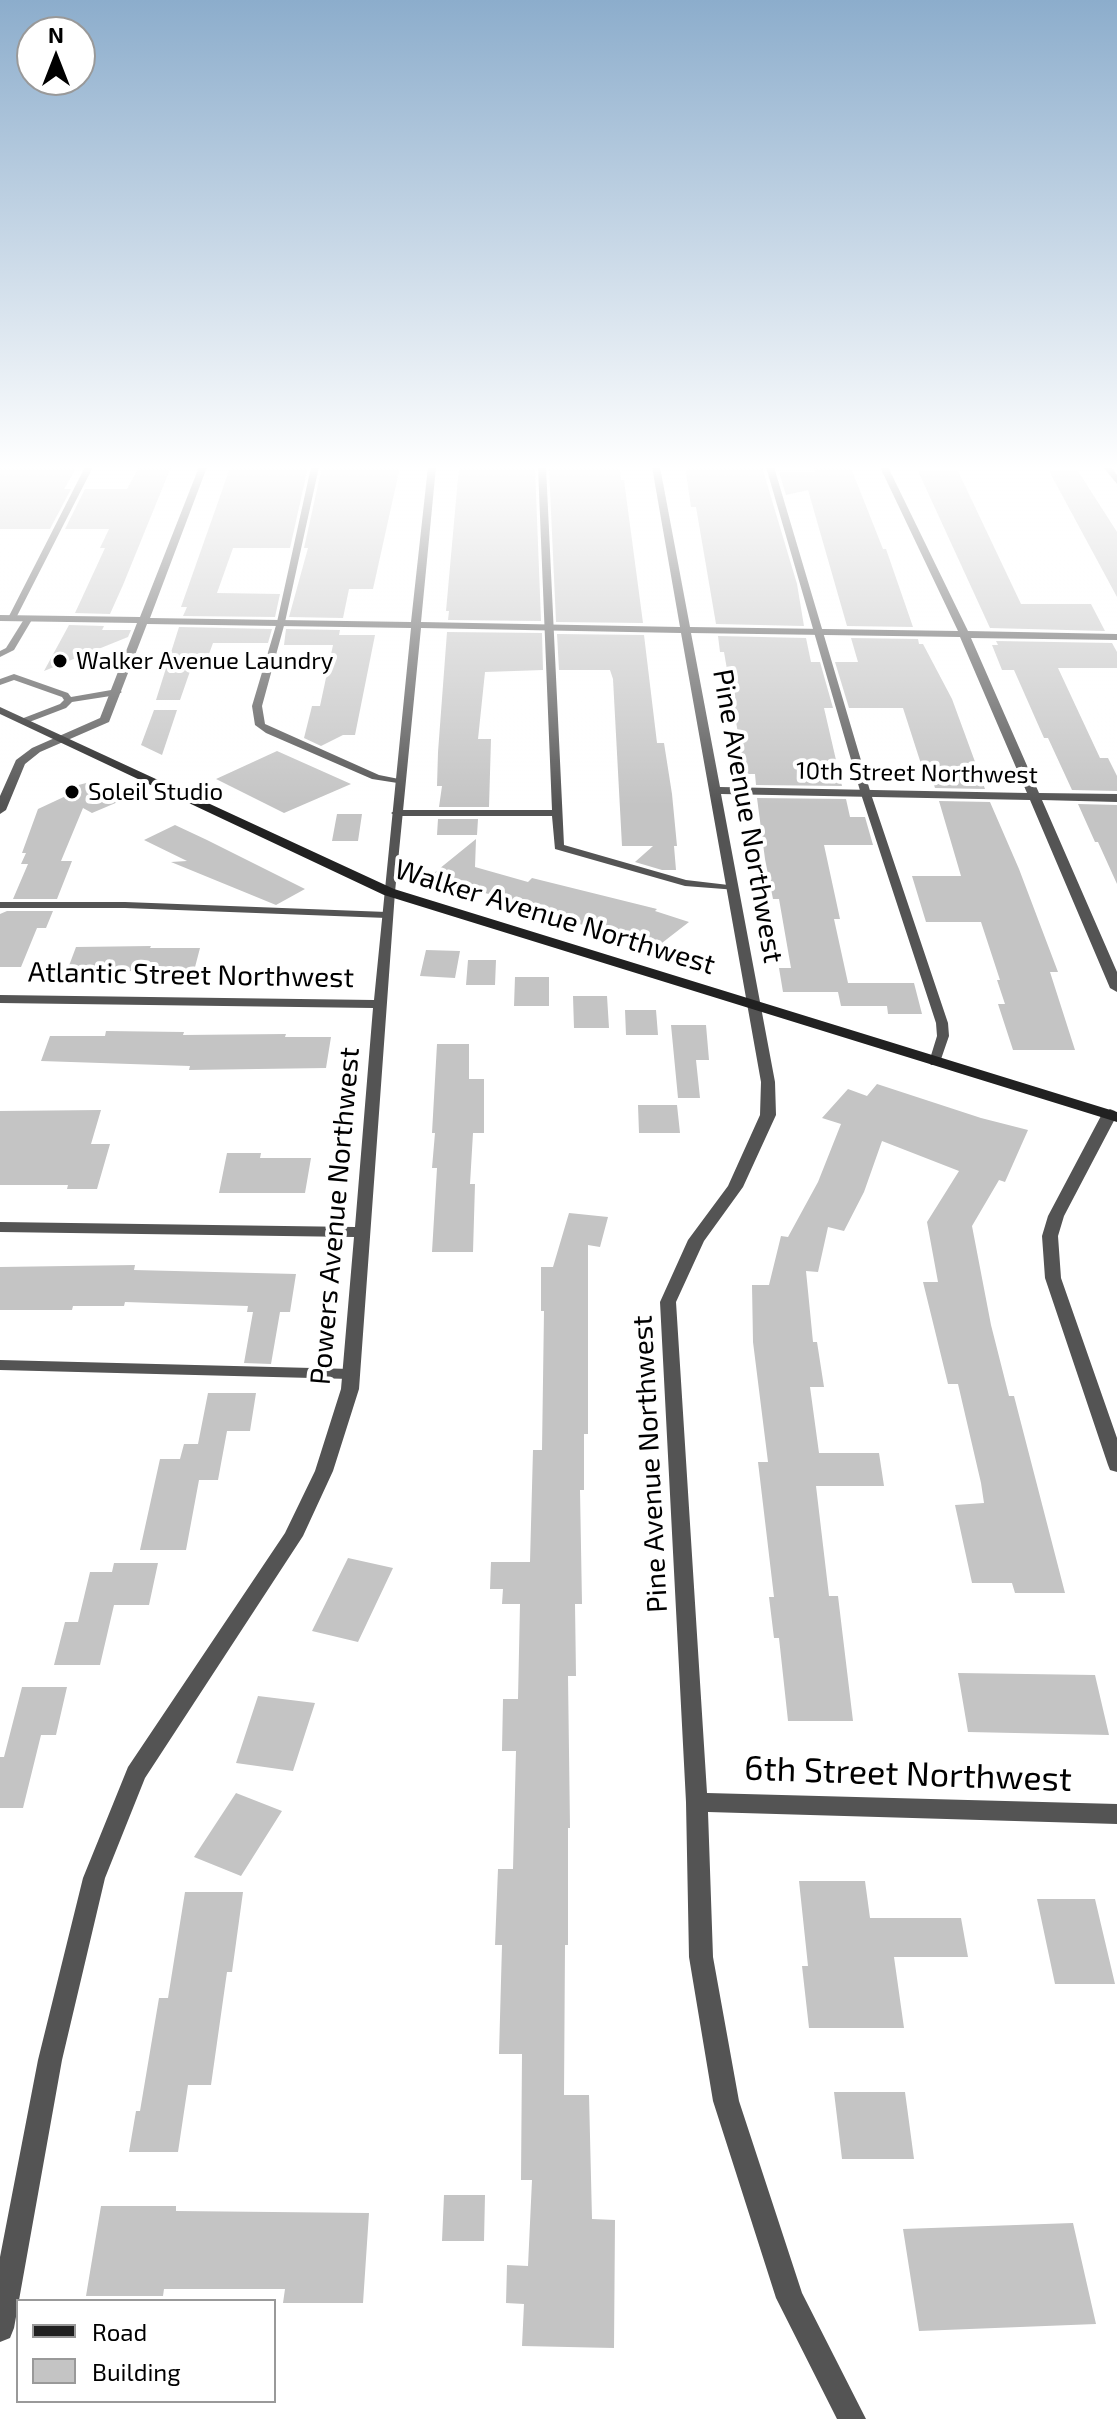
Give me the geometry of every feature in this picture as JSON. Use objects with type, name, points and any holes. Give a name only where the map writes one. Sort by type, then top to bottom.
[{"type":"main road","name":"Walker Avenue Northwest","points":[[0,710],[389,892],[1113,1116]]},
{"type":"street","points":[[0,810],[20,762],[36,750],[105,720],[161,580]]},
{"type":"street","name":"Powers Avenue Northwest","points":[[0,2328],[50,2060],[94,1878],[136,1774],[293,1536],[324,1471],[350,1389],[387,915],[420,580]]},
{"type":"street","name":"Pine Avenue Northwest","points":[[676,580],[768,1082],[768,1115],[735,1187],[696,1240],[668,1302],[697,1802],[701,1957],[726,2101],[790,2298],[852,2419]]},
{"type":"street","points":[[938,580],[1113,970],[1117,988]]},
{"type":"street","points":[[0,618],[1117,637]]},
{"type":"street","name":"10th Street Northwest","points":[[715,790],[1034,799],[1117,798]]},
{"type":"street","name":"Atlantic Street Northwest","points":[[0,999],[381,1004]]},
{"type":"street","points":[[1113,1116],[1056,1216],[1050,1236],[1053,1278],[1117,1465]]},
{"type":"street","points":[[0,1227],[362,1232]]},
{"type":"street","name":"6th Street Northwest","points":[[697,1802],[1117,1814]]},
{"type":"lane","points":[[12,618],[31,580]]},
{"type":"lane","points":[[290,580],[257,706],[260,725],[376,777],[400,782]]},
{"type":"lane","points":[[546,580],[559,847],[685,883],[733,888]]},
{"type":"lane","points":[[804,580],[866,794],[942,1023],[943,1036],[935,1062]]},
{"type":"lane","points":[[0,654],[9,650],[29,618]]},
{"type":"lane","points":[[0,682],[14,677],[65,695],[69,700]]},
{"type":"lane","points":[[24,721],[69,700],[117,692]]},
{"type":"lane","points":[[396,813],[556,813]]},
{"type":"lane","points":[[0,905],[125,905],[387,915]]},
{"type":"lane","points":[[0,1365],[351,1374]]},
{"type":"building","points":[[90,580],[125,580],[110,614],[75,613]]},
{"type":"building","points":[[191,580],[222,580],[217,593],[280,594],[275,617],[183,616],[187,607],[181,607]]},
{"type":"building","points":[[299,580],[375,580],[373,589],[349,589],[343,618],[289,617]]},
{"type":"building","points":[[449,580],[539,580],[541,621],[448,620],[449,611],[446,611]]},
{"type":"building","points":[[554,580],[637,580],[643,623],[556,622]]},
{"type":"building","points":[[708,580],[796,580],[804,626],[716,624]]},
{"type":"building","points":[[834,580],[897,580],[913,627],[847,626]]},
{"type":"building","points":[[968,580],[1010,580],[1021,604],[1091,604],[1105,631],[990,628]]},
{"type":"building","points":[[1108,580],[1117,580],[1117,597]]},
{"type":"building","points":[[69,625],[131,630],[128,637],[44,671]]},
{"type":"building","points":[[179,627],[272,629],[268,643],[213,643],[209,654],[196,654],[180,700],[156,700]]},
{"type":"building","points":[[286,629],[340,630],[339,635],[375,635],[355,735],[343,735],[321,746],[304,738],[312,706],[320,706],[333,645],[284,645]]},
{"type":"building","points":[[447,632],[542,633],[543,670],[485,672],[478,739],[491,739],[489,807],[439,807],[442,786],[437,786],[438,752]]},
{"type":"building","points":[[557,634],[644,635],[657,743],[664,743],[672,794],[676,870],[662,870],[635,862],[653,846],[622,846],[613,679],[610,670],[559,670]]},
{"type":"building","points":[[718,636],[806,638],[811,662],[820,662],[833,708],[824,708],[842,786],[756,785],[755,774],[745,774],[724,652],[720,652]]},
{"type":"building","points":[[851,638],[918,639],[919,644],[923,644],[952,699],[985,789],[935,788],[928,767],[922,767],[903,708],[849,708],[835,662],[858,662]]},
{"type":"building","points":[[996,641],[1112,643],[1117,652],[1117,668],[1058,668],[1100,758],[1108,758],[1117,776],[1117,791],[1072,790],[1048,738],[1044,738],[1014,670],[1002,670],[992,645],[998,645]]},
{"type":"building","points":[[154,710],[177,710],[162,755],[141,745]]},
{"type":"building","points":[[277,751],[351,784],[284,813],[216,779]]},
{"type":"building","points":[[90,782],[125,799],[92,813],[83,808],[61,861],[72,861],[57,899],[13,899],[28,864],[21,864],[26,853],[22,853],[38,809],[68,795],[63,789]]},
{"type":"building","points":[[757,798],[846,799],[850,817],[865,817],[873,845],[824,845],[840,919],[834,919],[848,983],[914,983],[922,1014],[888,1014],[887,1006],[841,1006],[838,992],[783,992],[779,968],[791,968],[779,899],[773,899],[765,859]]},
{"type":"building","points":[[939,801],[990,802],[1058,972],[1050,972],[1075,1050],[1013,1050],[998,1004],[1005,1004],[997,980],[1000,980],[981,922],[926,922],[912,876],[961,876]]},
{"type":"building","points":[[1078,804],[1117,805],[1117,884],[1098,842],[1095,842]]},
{"type":"building","points":[[337,814],[362,814],[358,841],[332,841]]},
{"type":"building","points":[[438,819],[478,819],[477,835],[437,835]]},
{"type":"building","points":[[175,825],[305,889],[276,905],[171,862],[187,861],[144,840]]},
{"type":"building","points":[[476,839],[475,867],[528,882],[532,878],[657,909],[655,911],[689,922],[658,946],[591,923],[587,926],[532,911],[538,907],[466,888],[461,893],[423,882]]},
{"type":"building","points":[[7,911],[53,911],[46,928],[37,928],[21,967],[0,967],[0,914]]},
{"type":"building","points":[[76,947],[200,948],[194,971],[67,971]]},
{"type":"building","points":[[426,950],[460,951],[455,978],[420,976]]},
{"type":"building","points":[[468,960],[496,960],[495,985],[466,985]]},
{"type":"building","points":[[515,977],[549,977],[549,1006],[514,1006]]},
{"type":"building","points":[[573,996],[607,996],[609,1028],[574,1028]]},
{"type":"building","points":[[625,1010],[656,1010],[658,1035],[626,1035]]},
{"type":"building","points":[[671,1025],[706,1025],[709,1060],[696,1060],[700,1098],[678,1098]]},
{"type":"building","points":[[106,1031],[331,1037],[326,1068],[189,1070],[190,1066],[41,1061],[50,1036],[105,1036]]},
{"type":"building","points":[[437,1044],[469,1044],[469,1079],[484,1079],[484,1133],[473,1133],[470,1184],[475,1184],[473,1252],[432,1252],[437,1168],[432,1168],[435,1133],[432,1133]]},
{"type":"building","points":[[877,1084],[1028,1130],[1005,1182],[999,1180],[972,1226],[991,1325],[1009,1396],[1014,1396],[1065,1593],[1015,1593],[1012,1583],[972,1583],[955,1505],[984,1503],[981,1483],[958,1384],[948,1384],[923,1282],[938,1282],[927,1222],[959,1171],[882,1141],[864,1192],[844,1231],[828,1227],[818,1272],[806,1271],[813,1342],[817,1342],[824,1387],[810,1387],[819,1453],[879,1453],[884,1486],[816,1486],[829,1596],[838,1596],[853,1721],[788,1721],[779,1638],[774,1638],[769,1597],[774,1597],[758,1462],[768,1462],[753,1342],[752,1285],[769,1285],[781,1236],[788,1237],[818,1182],[841,1124],[822,1118],[848,1089],[867,1096]]},
{"type":"building","points":[[638,1105],[677,1105],[680,1133],[639,1133]]},
{"type":"building","points":[[101,1110],[91,1144],[110,1144],[97,1189],[67,1189],[68,1185],[0,1185],[0,1111]]},
{"type":"building","points":[[227,1153],[261,1153],[260,1158],[311,1158],[305,1193],[219,1193]]},
{"type":"building","points":[[569,1213],[608,1217],[600,1247],[588,1245],[588,1434],[584,1434],[584,1490],[580,1490],[582,1604],[575,1604],[576,1676],[568,1676],[570,1828],[564,2095],[589,2095],[592,2219],[615,2220],[614,2348],[522,2346],[524,2304],[506,2303],[507,2265],[528,2266],[532,2180],[521,2180],[522,2054],[499,2054],[502,1945],[495,1945],[498,1869],[513,1869],[516,1751],[502,1751],[503,1699],[518,1699],[520,1604],[502,1604],[503,1589],[490,1589],[491,1562],[530,1562],[533,1450],[542,1450],[544,1311],[541,1311],[541,1267],[553,1267]]},
{"type":"building","points":[[135,1265],[134,1270],[296,1274],[290,1312],[280,1312],[271,1364],[244,1363],[253,1312],[247,1312],[248,1306],[125,1302],[124,1306],[73,1306],[72,1310],[0,1310],[0,1267]]},
{"type":"building","points":[[208,1393],[256,1393],[250,1431],[227,1431],[218,1480],[199,1480],[186,1550],[140,1550],[160,1459],[180,1459],[184,1444],[198,1444]]},
{"type":"building","points":[[348,1558],[393,1568],[358,1642],[312,1631]]},
{"type":"building","points":[[114,1563],[158,1563],[149,1605],[114,1605],[100,1665],[54,1665],[65,1622],[78,1622],[90,1572],[112,1572]]},
{"type":"building","points":[[958,1673],[1095,1675],[1109,1735],[968,1732]]},
{"type":"building","points":[[22,1687],[67,1687],[56,1735],[41,1735],[23,1808],[0,1808],[0,1757],[4,1757]]},
{"type":"building","points":[[258,1696],[315,1703],[293,1771],[236,1763]]},
{"type":"building","points":[[236,1793],[282,1811],[241,1876],[194,1857]]},
{"type":"building","points":[[799,1881],[865,1881],[870,1918],[961,1918],[968,1957],[894,1957],[904,2028],[809,2028],[802,1966],[808,1966]]},
{"type":"building","points":[[185,1892],[243,1892],[232,1972],[227,1972],[211,2085],[188,2085],[178,2152],[129,2152],[136,2111],[140,2111],[159,1998],[168,1998]]},
{"type":"building","points":[[1037,1899],[1095,1899],[1115,1984],[1055,1984]]},
{"type":"building","points":[[834,2092],[905,2092],[914,2159],[842,2159]]},
{"type":"building","points":[[444,2195],[485,2195],[484,2241],[442,2241]]},
{"type":"building","points":[[101,2206],[176,2206],[176,2211],[369,2213],[363,2303],[283,2303],[285,2289],[164,2289],[163,2296],[86,2296]]},
{"type":"building","points":[[1073,2223],[1096,2324],[919,2331],[903,2229]]},
{"type":"place","name":"Walker Avenue Laundry","points":[[60,661]]},
{"type":"place","name":"Soleil Studio","points":[[72,792]]}]
